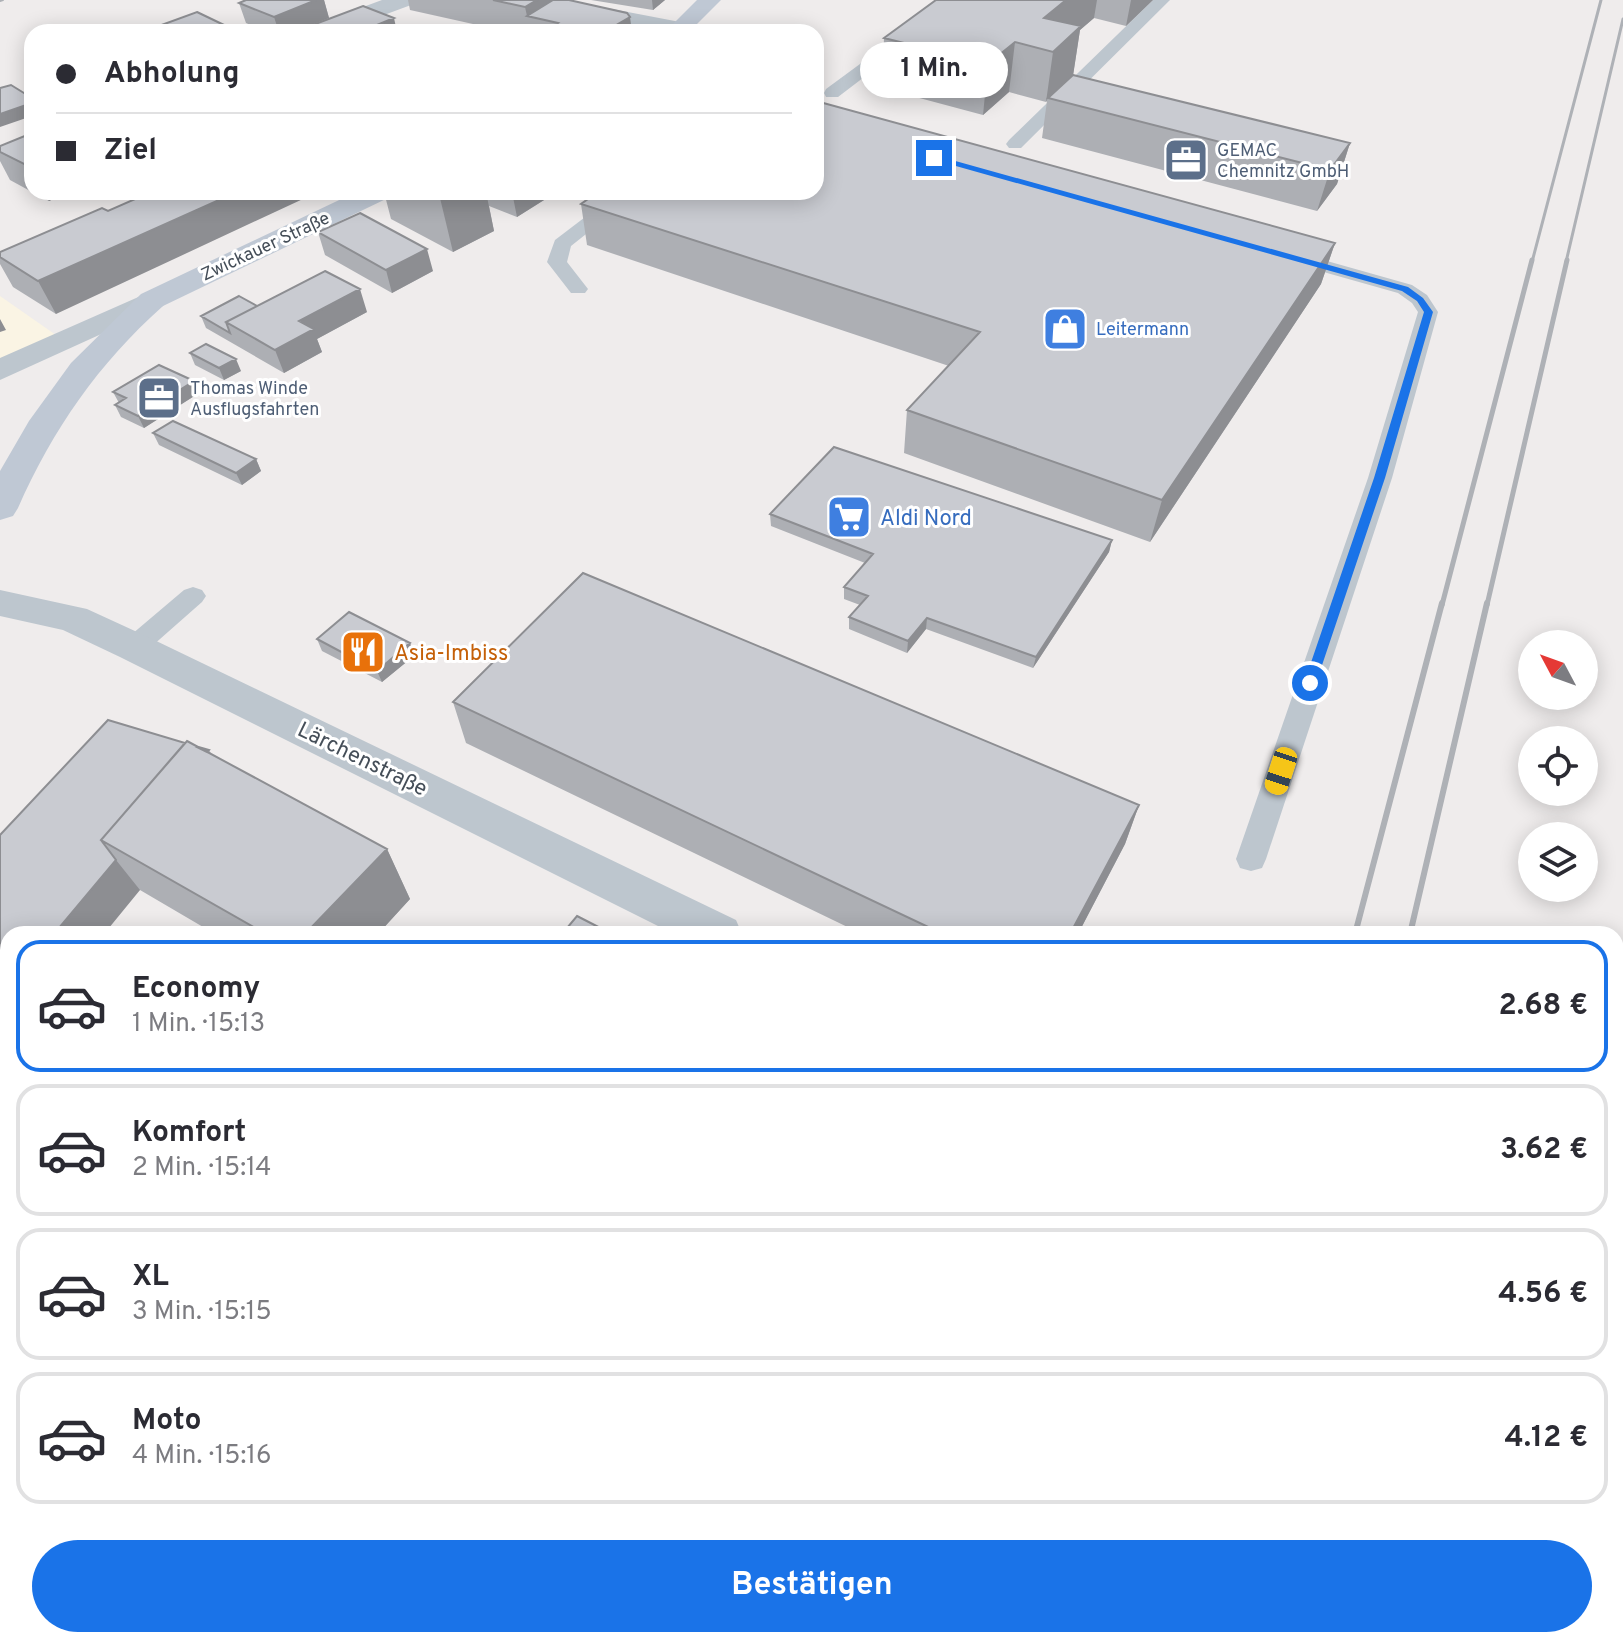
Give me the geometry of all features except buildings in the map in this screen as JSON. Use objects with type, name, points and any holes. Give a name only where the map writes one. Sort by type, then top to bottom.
[{"type":"main road","points":[[685,24],[710,0]]},
{"type":"main road","name":"Zwickauer Straße","points":[[0,508],[52,408],[92,355],[152,300],[361,200]]},
{"type":"street","points":[[338,24],[403,0]]},
{"type":"street","points":[[531,0],[645,24]]},
{"type":"street","name":"Zwickauer Straße","points":[[0,370],[152,300]]},
{"type":"street","name":"Lärchenstraße","points":[[0,603],[73,619],[134,647],[703,926]]},
{"type":"lane","points":[[832,93],[957,0]]},
{"type":"lane","points":[[1015,144],[1162,0]]},
{"type":"lane","points":[[578,289],[557,262],[562,244],[620,200]]},
{"type":"lane","points":[[1251,859],[1380,478],[1428,312],[1420,299],[1405,289],[1269,251]]},
{"type":"lane","points":[[134,647],[193,596]]},
{"type":"shaded area","points":[[0,296],[56,335],[0,360]]},
{"type":"railway","points":[[1532,262],[1601,0]]},
{"type":"railway","points":[[1566,262],[1623,19]]},
{"type":"railway","points":[[1442,605],[1532,260]]},
{"type":"railway","points":[[1487,605],[1567,260]]},
{"type":"railway","points":[[1357,926],[1442,603]]},
{"type":"railway","points":[[1412,926],[1487,603]]},
{"type":"place","name":"GEMAC Chemnitz GmbH","points":[[1186,160]]},
{"type":"place","name":"Leitermann","points":[[1065,329]]},
{"type":"place","name":"Thomas Winde Ausflugsfahrten","points":[[159,398]]},
{"type":"place","name":"Aldi Nord","points":[[849,517]]},
{"type":"place","name":"Asia-Imbiss","points":[[363,652]]},
{"type":"route","points":[[934,158],[1405,289],[1420,299],[1428,312],[1380,478],[1310,683]]}]
